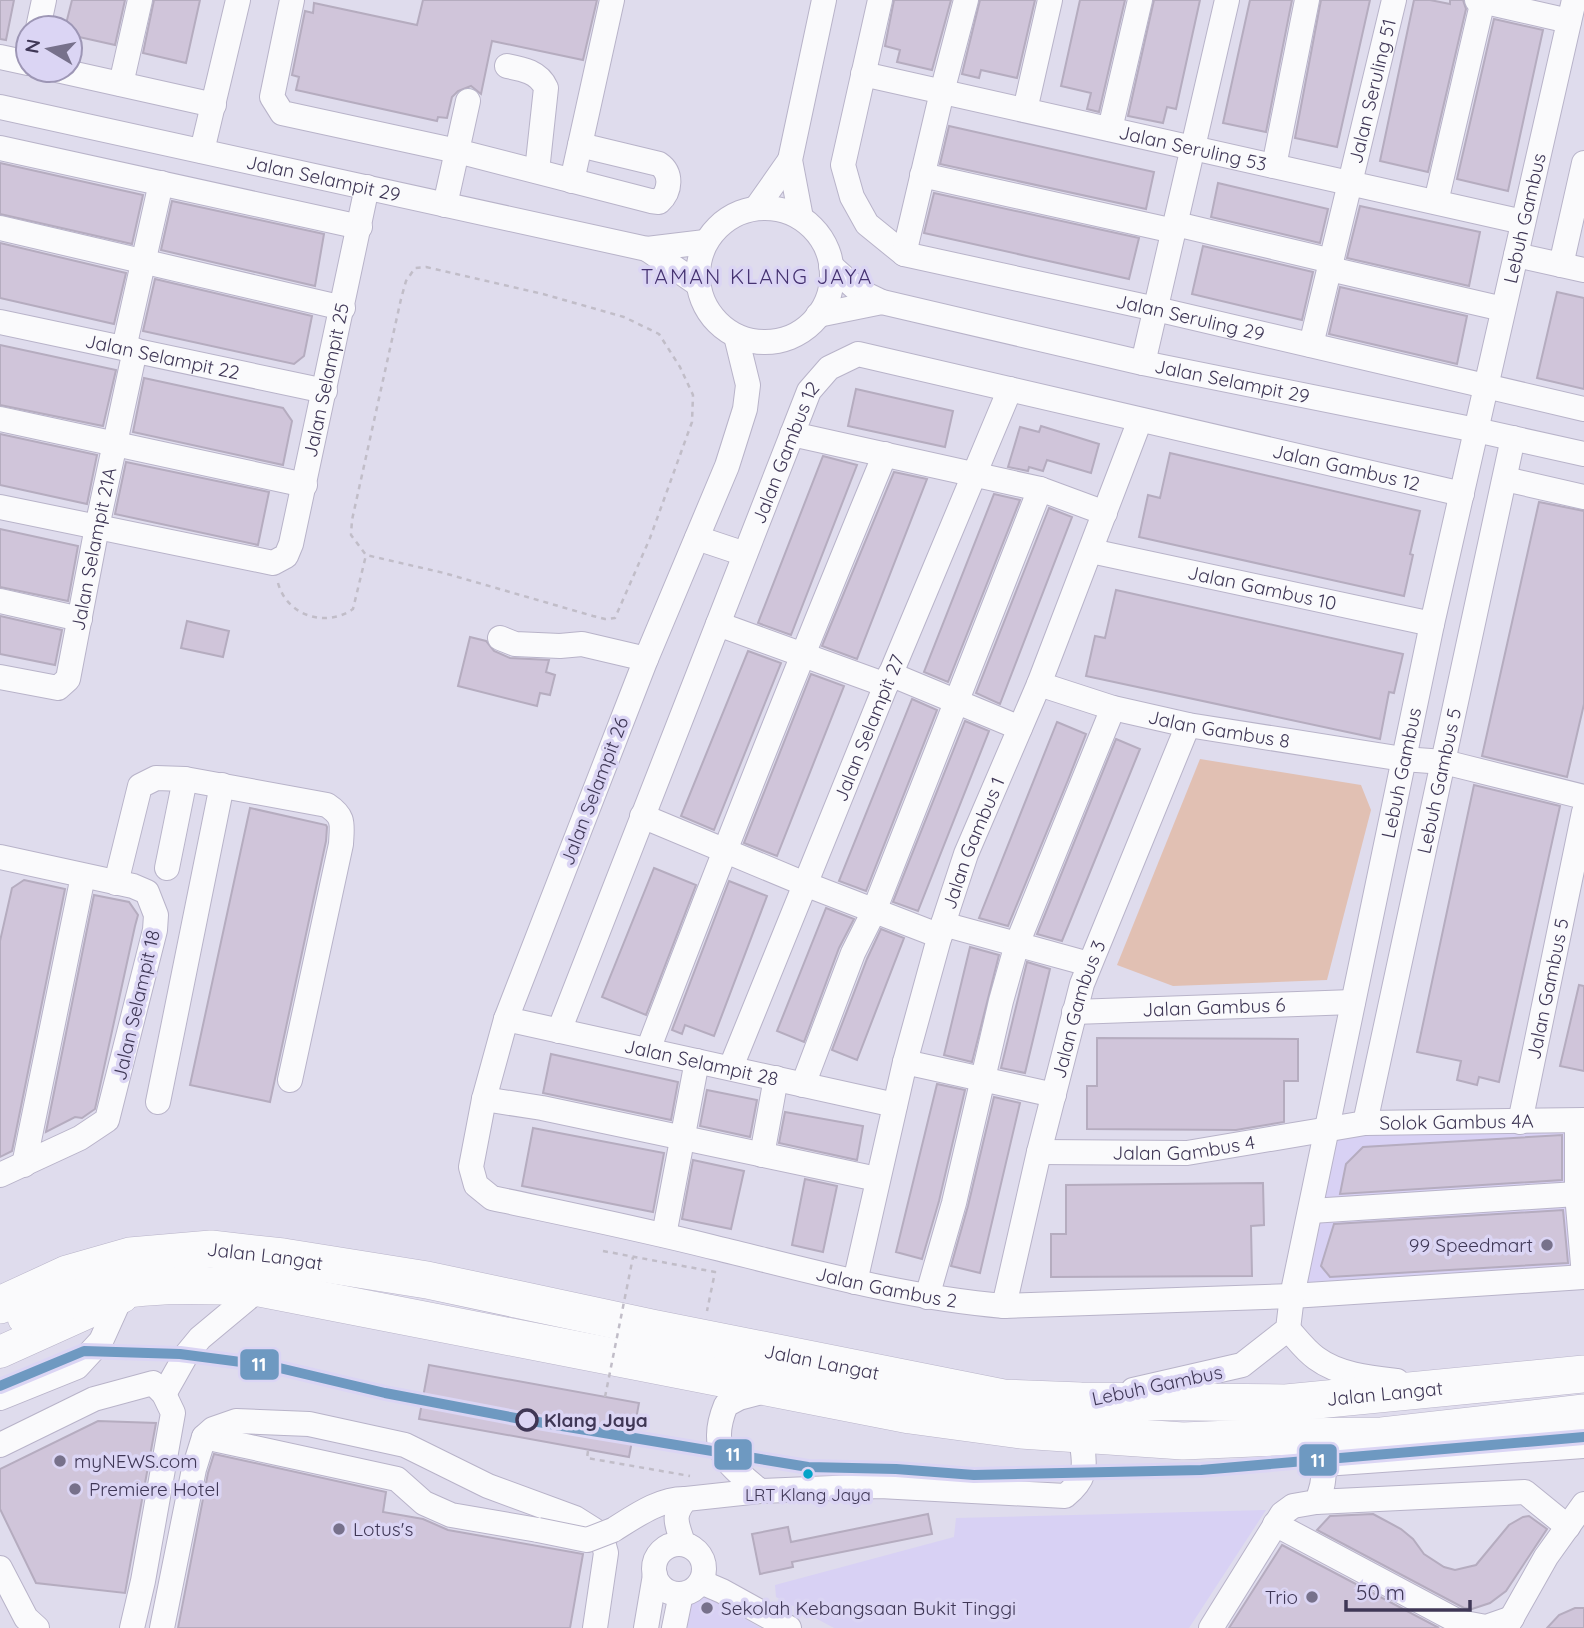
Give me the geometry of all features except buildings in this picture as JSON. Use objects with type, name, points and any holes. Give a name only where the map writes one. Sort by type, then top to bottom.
[{"type":"highway","name":"Jalan Langat","points":[[0,1305],[67,1274],[130,1256],[211,1249],[283,1257],[427,1280],[665,1331],[1003,1398],[1183,1441],[1382,1436],[1584,1413]]},
{"type":"highway","name":"Jalan Langat","points":[[0,1327],[75,1299],[196,1284],[260,1288],[910,1415],[1021,1430],[1075,1417],[1286,1403],[1584,1374]]},
{"type":"main road","name":"Jalan Langat","points":[[0,1293],[67,1274]]},
{"type":"main road","name":"Jalan Langat","points":[[0,1352],[129,1292]]},
{"type":"street","points":[[121,85],[140,0]]},
{"type":"street","points":[[202,151],[238,0]]},
{"type":"street","points":[[292,0],[272,97],[282,113],[457,151],[659,202],[664,197],[670,176],[667,169],[659,163],[580,145]]},
{"type":"street","points":[[572,181],[612,0]]},
{"type":"street","points":[[757,207],[790,160],[824,0]]},
{"type":"street","points":[[863,74],[880,0]]},
{"type":"street","points":[[904,254],[966,0]]},
{"type":"street","points":[[1025,110],[1050,0]]},
{"type":"street","points":[[1110,129],[1140,0]]},
{"type":"street","points":[[1143,363],[1227,0]]},
{"type":"street","points":[[1274,166],[1307,0]]},
{"type":"street","name":"Jalan Seruling 51","points":[[1311,345],[1394,0]]},
{"type":"street","points":[[1436,202],[1481,0],[1571,11]]},
{"type":"street","name":"Lebuh Gambus","points":[[1075,1417],[1242,1365],[1288,1329],[1292,1296],[1403,759],[1571,11]]},
{"type":"street","points":[[507,66],[523,69],[542,79],[546,88],[537,171]]},
{"type":"street","name":"Jalan Seruling 53","points":[[863,74],[1523,222]]},
{"type":"street","name":"Jalan Seruling 29","points":[[863,74],[843,165],[852,197],[867,224],[904,254],[1156,309],[1584,409]]},
{"type":"street","points":[[84,76],[214,105]]},
{"type":"street","points":[[445,205],[468,101]]},
{"type":"street","name":"Jalan Selampit 29","points":[[0,107],[647,249],[705,242]]},
{"type":"street","name":"Jalan Selampit 29","points":[[0,148],[360,227]]},
{"type":"street","points":[[790,160],[802,218]]},
{"type":"street","points":[[1516,255],[1572,267],[1584,163]]},
{"type":"street","points":[[922,175],[1175,228],[1503,309]]},
{"type":"street","name":"Jalan Selampit 21A","points":[[0,677],[58,688],[68,679],[115,444],[143,261],[161,183]]},
{"type":"street","name":"Jalan Selampit 25","points":[[273,563],[286,556],[291,544],[367,187]]},
{"type":"street","points":[[757,207],[772,207],[802,218],[816,231],[826,247],[831,267],[827,300],[818,315],[806,328],[791,337],[774,342],[755,342],[736,336],[722,327],[710,315],[698,284],[698,263],[705,242],[718,225],[736,213],[757,207]]},
{"type":"street","points":[[0,228],[343,308]]},
{"type":"street","name":"Jalan Selampit 29","points":[[647,249],[698,284]]},
{"type":"street","name":"Jalan Selampit 29","points":[[831,267],[859,291],[882,302],[1143,363],[1584,454]]},
{"type":"street","name":"Jalan Selampit 29","points":[[818,315],[882,302]]},
{"type":"street","name":"Jalan Selampit 22","points":[[0,321],[325,391]]},
{"type":"street","name":"Jalan Selampit 26","points":[[492,1198],[476,1185],[471,1167],[484,1099],[506,1019],[646,659],[727,466],[745,409],[748,385],[736,336]]},
{"type":"street","name":"Jalan Selampit 26","points":[[748,385],[774,342]]},
{"type":"street","name":"Jalan Gambus 12","points":[[559,1031],[809,391],[829,368],[858,354],[1462,494]]},
{"type":"street","name":"Jalan Selampit 27","points":[[731,1067],[888,679],[1010,389]]},
{"type":"street","points":[[0,419],[305,485]]},
{"type":"street","name":"Jalan Gambus 1","points":[[855,1282],[905,1062],[941,930],[966,854],[1039,684],[1140,420]]},
{"type":"street","points":[[792,434],[1040,489],[1105,513]]},
{"type":"street","name":"Lebuh Gambus 5","points":[[1365,1124],[1513,438]]},
{"type":"street","points":[[648,1050],[724,851],[885,454]]},
{"type":"street","points":[[1505,479],[1584,498]]},
{"type":"street","points":[[803,1084],[1040,489]]},
{"type":"street","points":[[0,507],[273,563]]},
{"type":"street","points":[[697,538],[745,554]]},
{"type":"street","name":"Jalan Gambus 10","points":[[1091,551],[1432,624]]},
{"type":"street","points":[[0,601],[80,619]]},
{"type":"street","points":[[718,624],[802,655],[957,702],[1020,728]]},
{"type":"street","points":[[499,638],[515,645],[582,644],[646,659]]},
{"type":"street","name":"Jalan Gambus 8","points":[[1039,684],[1113,708],[1188,725],[1403,759],[1444,762],[1584,797]]},
{"type":"street","points":[[927,1297],[954,1203],[1017,944],[1113,708]]},
{"type":"street","name":"Jalan Gambus 3","points":[[1004,1306],[1039,1152],[1074,1012],[1089,964],[1188,725]]},
{"type":"street","points":[[116,883],[140,786],[156,778],[185,779],[327,805],[339,813],[342,821],[341,844],[290,1080]]},
{"type":"street","points":[[167,868],[185,779]]},
{"type":"street","points":[[158,1102],[222,785]]},
{"type":"street","name":"Jalan Gambus 5","points":[[1520,1122],[1584,812]]},
{"type":"street","points":[[642,816],[874,911],[941,930],[1017,944],[1089,964]]},
{"type":"street","name":"Jalan Selampit 18","points":[[0,857],[147,892],[156,915],[155,930],[107,1120],[80,1138],[24,1165]]},
{"type":"street","points":[[0,1175],[24,1165],[83,876]]},
{"type":"street","name":"Jalan Gambus 6","points":[[1074,1012],[1353,1002]]},
{"type":"street","name":"Jalan Selampit 28","points":[[506,1019],[895,1105]]},
{"type":"street","points":[[664,1235],[697,1061]]},
{"type":"street","points":[[905,1062],[1054,1095]]},
{"type":"street","points":[[762,1155],[776,1078]]},
{"type":"street","points":[[484,1099],[542,1108],[877,1179]]},
{"type":"street","points":[[1580,1120],[1577,1194],[1584,1277]]},
{"type":"street","name":"Solok Gambus 4A","points":[[1328,1128],[1365,1124],[1580,1120]]},
{"type":"street","name":"Jalan Gambus 4","points":[[1039,1152],[1187,1153],[1328,1128]]},
{"type":"street","points":[[1311,1210],[1577,1194]]},
{"type":"street","name":"Jalan Gambus 2","points":[[492,1198],[664,1235],[855,1282],[963,1303],[1004,1306],[1292,1296],[1584,1277]]},
{"type":"street","points":[[164,1394],[186,1355],[201,1338],[260,1288]]},
{"type":"street","points":[[0,1398],[77,1367],[101,1341],[129,1292]]},
{"type":"street","points":[[1288,1329],[1314,1357],[1341,1371],[1368,1378],[1449,1387]]},
{"type":"street","points":[[0,1445],[94,1399],[153,1383],[164,1394],[173,1413],[132,1628]]},
{"type":"street","points":[[760,1491],[720,1452],[719,1430],[726,1405],[739,1398],[773,1389]]},
{"type":"street","points":[[204,1437],[397,1479],[424,1503],[451,1515],[587,1540],[613,1530],[641,1513],[692,1489],[760,1491],[880,1486],[1065,1496],[1079,1485],[1085,1463],[1075,1417]]},
{"type":"street","points":[[162,1628],[194,1469],[204,1437],[213,1429],[236,1421],[309,1424],[405,1445],[488,1486],[575,1518],[594,1530],[603,1542],[606,1553],[595,1628]]},
{"type":"street","points":[[1277,1437],[1307,1450],[1324,1464],[1584,1446]]},
{"type":"street","points":[[1352,1462],[1347,1472],[1346,1487],[1353,1501]]},
{"type":"street","points":[[1316,1502],[1324,1482],[1324,1464]]},
{"type":"street","points":[[683,1543],[676,1520],[677,1509],[692,1489]]},
{"type":"street","points":[[1211,1628],[1275,1524],[1293,1506],[1316,1502],[1525,1492],[1567,1527]]},
{"type":"street","points":[[1275,1524],[1457,1625],[1486,1627],[1509,1623],[1546,1558],[1584,1504]]},
{"type":"street","points":[[646,1628],[657,1555],[664,1548],[683,1543],[699,1553],[704,1563],[704,1573],[691,1588],[674,1628]]},
{"type":"street","points":[[0,1568],[26,1618],[37,1628]]},
{"type":"street","points":[[655,1575],[666,1591],[691,1588],[722,1591],[789,1628]]},
{"type":"path","points":[[426,267],[542,294],[624,317],[659,334],[680,367],[693,395],[692,422],[650,538],[615,618],[593,616],[444,573],[366,555],[351,535],[352,520],[401,299],[406,281],[415,268],[426,267]]},
{"type":"path","points":[[273,563],[281,593],[297,610],[324,620],[341,617],[353,609],[366,555]]},
{"type":"path","points":[[603,1251],[715,1272],[707,1311]]},
{"type":"path","points":[[605,1397],[633,1256]]},
{"type":"path","points":[[588,1451],[587,1458],[692,1489]]},
{"type":"shaded area","points":[[1200,759],[1361,785],[1371,810],[1327,980],[1173,986],[1117,965]]},
{"type":"shaded area","points":[[1572,1126],[1578,1271],[1306,1285],[1337,1136]]},
{"type":"shaded area","points":[[1266,1510],[1189,1628],[834,1628],[776,1597],[775,1585],[954,1537],[956,1518]]},
{"type":"shaded area","name":"Sekolah Kebangsaan Bukit Tinggi","points":[[691,1588],[761,1628],[684,1628]]},
{"type":"transit line","name":"11","points":[[0,1386],[84,1351],[180,1354],[271,1366],[385,1393],[526,1420],[808,1467],[896,1469],[974,1475],[1201,1470],[1584,1437]]},
{"type":"place","name":"99 Speedmart","points":[[1547,1245]]},
{"type":"place","name":"Klang Jaya","points":[[527,1420]]},
{"type":"place","name":"myNEWS.com","points":[[60,1461]]},
{"type":"place","name":"LRT Klang Jaya","points":[[808,1474]]},
{"type":"place","name":"Premiere Hotel","points":[[75,1489]]},
{"type":"place","name":"Lotus's","points":[[339,1529]]},
{"type":"place","name":"Trio","points":[[1312,1597]]},
{"type":"place","name":"Sekolah Kebangsaan Bukit Tinggi","points":[[707,1608]]},
{"type":"district","name":"TAMAN KLANG JAYA","points":[[757,276]]}]
